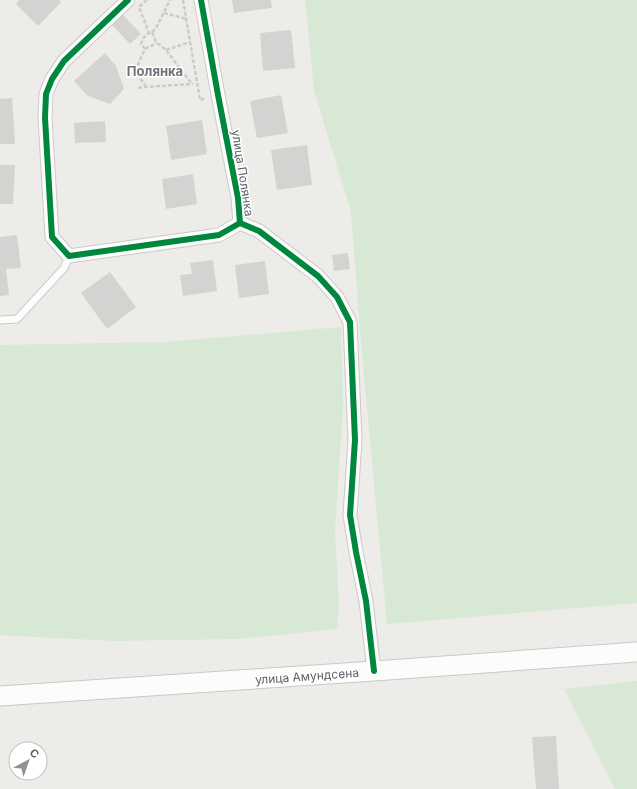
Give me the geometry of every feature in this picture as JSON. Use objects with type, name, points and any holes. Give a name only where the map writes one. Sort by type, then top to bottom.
[{"type":"main road","name":"улица Амундсена","points":[[0,696],[637,652]]},
{"type":"street","points":[[128,0],[64,61],[52,79],[46,94],[45,118],[52,237],[69,256],[219,235],[240,223]]},
{"type":"street","name":"улица Полянка","points":[[201,0],[238,198],[240,223],[259,231],[318,276],[337,297],[350,322],[355,440],[350,515],[366,601],[374,671]]},
{"type":"lane","points":[[0,320],[17,319],[64,268],[69,256]]},
{"type":"path","points":[[147,0],[139,7],[150,33],[156,42],[166,50],[192,84]]},
{"type":"path","points":[[145,49],[141,44],[144,37],[156,28],[170,0]]},
{"type":"path","points":[[183,0],[200,100],[218,95]]},
{"type":"path","points":[[164,12],[186,18]]},
{"type":"path","points":[[146,87],[138,75],[138,64],[145,49],[156,42]]},
{"type":"path","points":[[166,50],[190,42]]},
{"type":"path","points":[[138,88],[197,83]]},
{"type":"green space","points":[[305,0],[637,0],[637,603],[387,624],[362,354],[351,212],[314,90]]},
{"type":"green space","points":[[341,327],[343,407],[335,531],[339,607],[337,629],[238,639],[113,641],[0,635],[0,345],[166,342]]},
{"type":"green space","points":[[637,681],[637,789],[615,789],[564,689]]},
{"type":"building","points":[[19,0],[59,0],[61,2],[38,26],[16,4]]},
{"type":"building","points":[[232,0],[271,0],[272,8],[234,13]]},
{"type":"building","points":[[123,15],[141,34],[130,44],[112,25]]},
{"type":"building","points":[[291,30],[295,68],[263,71],[260,33]]},
{"type":"building","points":[[105,53],[116,66],[124,89],[110,104],[88,96],[74,81]]},
{"type":"building","points":[[281,95],[288,133],[257,138],[250,101]]},
{"type":"building","points":[[12,98],[15,144],[0,144],[0,99]]},
{"type":"building","points":[[202,120],[207,154],[171,160],[166,126]]},
{"type":"building","points":[[105,121],[106,142],[75,143],[74,123]]},
{"type":"building","points":[[307,145],[312,185],[277,190],[271,150]]},
{"type":"building","points":[[0,165],[15,165],[13,204],[0,204]]},
{"type":"building","points":[[193,174],[197,204],[166,209],[162,179]]},
{"type":"building","points":[[17,235],[21,268],[6,269],[9,295],[0,296],[0,237]]},
{"type":"building","points":[[348,253],[350,269],[334,271],[332,255]]},
{"type":"building","points":[[213,260],[217,291],[183,296],[180,275],[192,274],[190,263]]},
{"type":"building","points":[[265,261],[269,294],[239,298],[235,265]]},
{"type":"building","points":[[110,272],[136,307],[107,329],[81,293]]},
{"type":"building","points":[[556,736],[559,789],[536,789],[532,737]]},
{"type":"cycle path","points":[[128,0],[64,61],[52,79],[46,94],[45,118],[52,237],[69,256],[219,235],[240,223]]},
{"type":"cycle path","points":[[201,0],[238,198],[240,223],[259,231],[318,276],[337,297],[350,322],[355,440],[350,515],[366,601],[374,671]]},
{"type":"district","name":"Полянка","points":[[155,71]]}]
